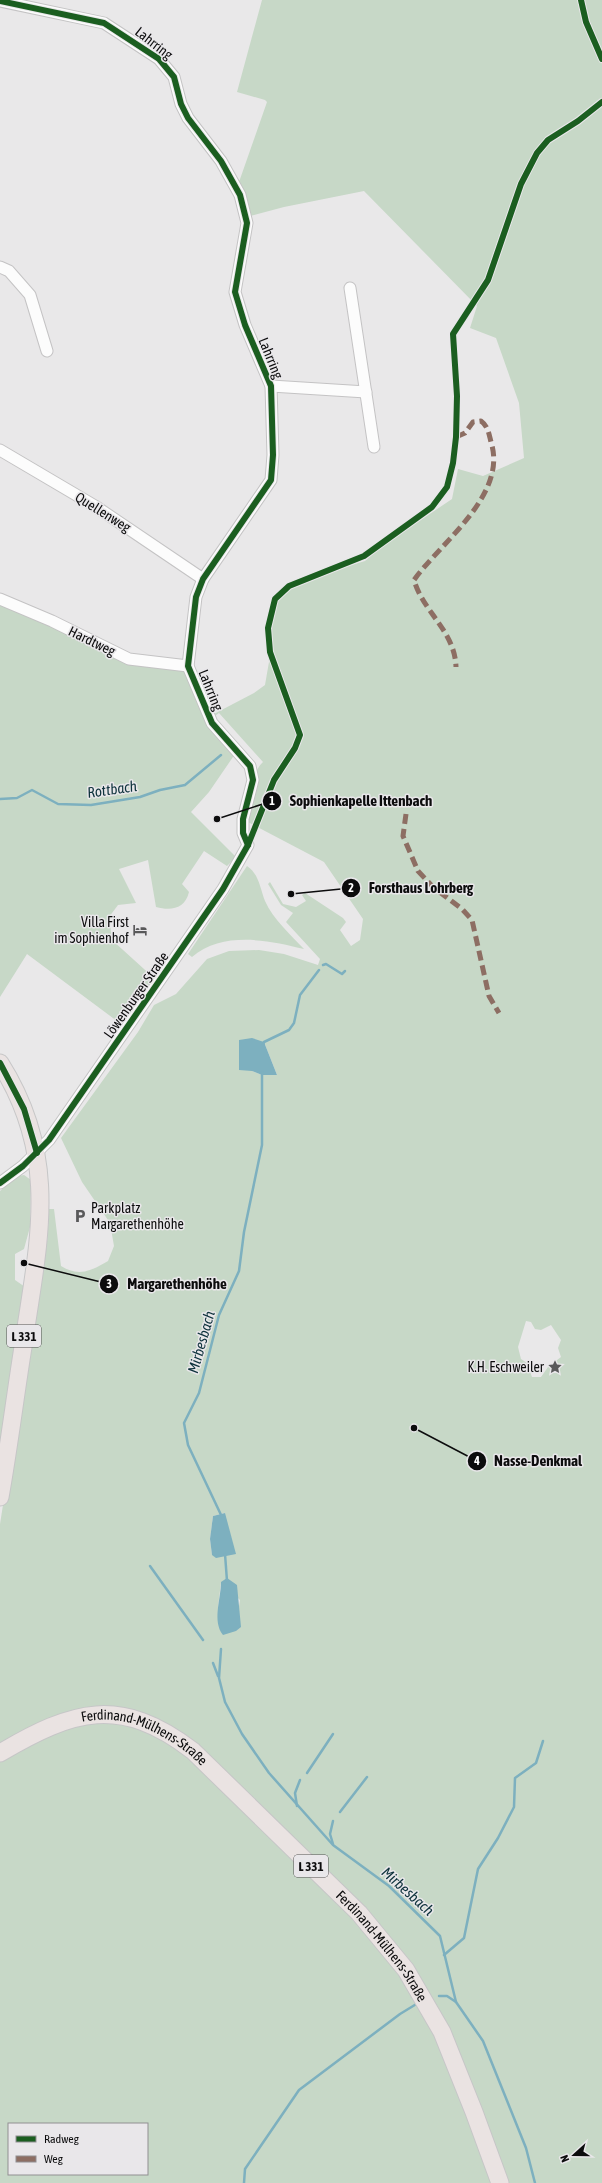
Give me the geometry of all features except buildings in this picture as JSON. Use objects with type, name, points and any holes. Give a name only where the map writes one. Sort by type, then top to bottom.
[{"type":"main road","name":"L 331","points":[[0,1063],[24,1109],[37,1153],[41,1198],[40,1229],[0,1497]]},
{"type":"main road","name":"Ferdinand-Mülhens-Straße","points":[[0,1753],[29,1736],[64,1721],[82,1716],[104,1714],[143,1721],[177,1739],[192,1751],[359,1913],[406,1970],[442,2032],[500,2183]]},
{"type":"street","name":"Lahrring","points":[[0,1],[104,23],[159,59],[169,68],[174,77],[181,104],[188,118],[224,165],[240,195],[245,209],[247,223],[235,292],[245,325],[271,386],[273,455],[271,480],[203,579],[196,598],[188,666],[212,723],[250,766],[253,780],[243,819],[243,833],[248,845]]},
{"type":"street","points":[[0,267],[9,271],[30,295],[47,351]]},
{"type":"street","points":[[350,288],[374,447]]},
{"type":"street","points":[[271,386],[366,392]]},
{"type":"street","name":"Quellenweg","points":[[0,450],[95,506],[203,579]]},
{"type":"street","name":"Hardtweg","points":[[0,599],[52,621],[129,659],[188,666]]},
{"type":"street","name":"Löwenburger Straße","points":[[0,1183],[37,1153],[53,1134],[154,991],[223,889],[248,845]]},
{"type":"green space","points":[[262,0],[602,0],[602,2183],[507,2183],[419,1979],[184,1736],[154,1717],[120,1708],[0,1747],[0,1524],[39,1276],[47,1243],[48,1209],[54,1209],[61,1266],[79,1272],[96,1268],[108,1261],[114,1246],[110,1223],[82,1182],[61,1138],[138,1032],[154,1005],[176,994],[207,959],[229,951],[259,950],[284,954],[318,965],[320,959],[286,922],[293,913],[281,905],[268,884],[270,882],[283,904],[296,907],[306,901],[302,895],[305,893],[343,918],[346,922],[340,930],[351,946],[360,940],[363,919],[324,862],[246,821],[255,774],[263,762],[219,713],[212,718],[210,716],[254,693],[265,685],[269,662],[265,630],[274,598],[287,584],[365,561],[382,546],[452,499],[458,469],[483,476],[524,458],[519,403],[496,338],[470,328],[477,306],[364,191],[284,207],[250,216],[239,182],[267,102],[265,100],[237,92]],"holes":[[[264,1042],[277,1075],[262,1075],[252,1071]],[[526,1321],[531,1322],[535,1329],[541,1330],[551,1325],[561,1340],[558,1348],[561,1357],[548,1367],[541,1377],[532,1377],[527,1363],[521,1359],[518,1347]],[[225,1513],[212,1555],[210,1539],[213,1516]],[[221,1582],[240,1600],[238,1612],[218,1607]]]},
{"type":"green space","points":[[0,600],[128,657],[186,664],[235,754],[209,792],[191,812],[236,857],[227,866],[204,851],[182,884],[189,892],[187,898],[181,905],[167,909],[156,907],[148,860],[119,869],[136,903],[118,905],[109,917],[112,940],[155,979],[125,1027],[27,954],[0,997]]},
{"type":"green space","points":[[247,866],[257,877],[268,908],[304,949],[261,941],[232,941],[204,949],[192,957],[188,954]]},
{"type":"green space","points":[[24,1175],[31,1180],[30,1227],[24,1249],[15,1254],[15,1280],[28,1289],[0,1456],[0,1191],[18,1176]]},
{"type":"green space","points":[[103,1720],[141,1728],[179,1748],[346,1909],[407,1984],[437,2036],[492,2183],[0,2183],[0,1759],[72,1725]]},
{"type":"water","points":[[252,1038],[264,1042],[277,1075],[262,1075],[252,1071],[239,1070],[239,1040]]},
{"type":"water","points":[[225,1513],[236,1554],[216,1558],[212,1555],[210,1539],[213,1516]]},
{"type":"water","points":[[227,1578],[237,1585],[241,1627],[236,1631],[223,1635],[218,1623],[218,1610],[221,1582]]},
{"type":"waterway","name":"Rottbach","points":[[0,799],[17,798],[32,790],[58,804],[91,805],[140,797],[160,790],[185,785],[221,755]]},
{"type":"waterway","name":"Mirbesbach","points":[[323,965],[326,964],[342,974],[345,971]]},
{"type":"waterway","name":"Mirbesbach","points":[[263,1045],[264,1042],[289,1030],[294,1023],[300,995],[319,970]]},
{"type":"waterway","name":"Mirbesbach","points":[[222,1517],[188,1445],[184,1423],[199,1393],[219,1315],[239,1271],[244,1232],[262,1145],[262,1072]]},
{"type":"waterway","name":"Mirbesbach","points":[[225,1554],[227,1581]]},
{"type":"waterway","points":[[150,1566],[203,1640]]},
{"type":"waterway","name":"Mirbesbach","points":[[221,1649],[219,1678],[225,1702],[242,1734],[269,1773],[333,1845],[389,1886],[440,1936],[456,2002],[483,2041],[526,2148],[535,2183]]},
{"type":"waterway","points":[[213,1663],[218,1676]]},
{"type":"waterway","points":[[307,1773],[333,1734]]},
{"type":"waterway","points":[[444,1955],[464,1938],[478,1869],[498,1838],[514,1807],[515,1778],[536,1763],[543,1741]]},
{"type":"waterway","points":[[340,1812],[367,1777]]},
{"type":"waterway","points":[[297,1806],[295,1793],[300,1780]]},
{"type":"waterway","points":[[333,1821],[330,1834],[333,1844]]},
{"type":"waterway","points":[[439,1996],[447,1996],[456,2002]]},
{"type":"waterway","points":[[244,2183],[245,2169],[299,2090],[400,2014],[418,2003]]},
{"type":"marked path","points":[[456,437],[465,433],[473,422],[481,421],[485,425],[491,442],[494,462],[490,481],[481,499],[469,517],[414,580],[424,602],[445,632],[454,654],[456,667]]},
{"type":"marked path","points":[[406,814],[403,836],[418,871],[433,887],[462,909],[472,920],[489,996],[499,1013]]},
{"type":"cycle path","points":[[581,0],[586,22],[602,59]]},
{"type":"cycle path","points":[[0,1],[104,23],[159,59],[174,77],[181,104],[188,118],[221,161],[240,195],[247,223],[235,292],[245,325],[271,386],[273,455],[271,480],[203,579],[196,597],[188,666],[212,723],[250,766],[253,780],[243,819],[243,833],[248,845]]},
{"type":"cycle path","points":[[0,1183],[23,1166],[49,1140],[223,889],[248,845],[274,780],[295,748],[300,735],[270,652],[268,628],[275,599],[289,586],[364,556],[432,507],[447,487],[453,463],[456,437],[457,396],[453,334],[488,280],[521,184],[537,153],[548,140],[578,121],[602,102]]},
{"type":"cycle path","points":[[0,1063],[24,1109],[37,1153]]},
{"type":"place","name":"Sophienkapelle Ittenbach","points":[[217,819]]},
{"type":"place","name":"Forsthaus Lohrberg","points":[[291,894]]},
{"type":"place","name":"Villa First im Sophienhof","points":[[140,930]]},
{"type":"place","name":"Parkplatz Margarethenhöhe","points":[[80,1216]]},
{"type":"place","name":"Margarethenhöhe","points":[[24,1263]]},
{"type":"place","name":"K.H. Eschweiler","points":[[555,1367]]},
{"type":"place","name":"Nasse-Denkmal","points":[[414,1428]]}]
